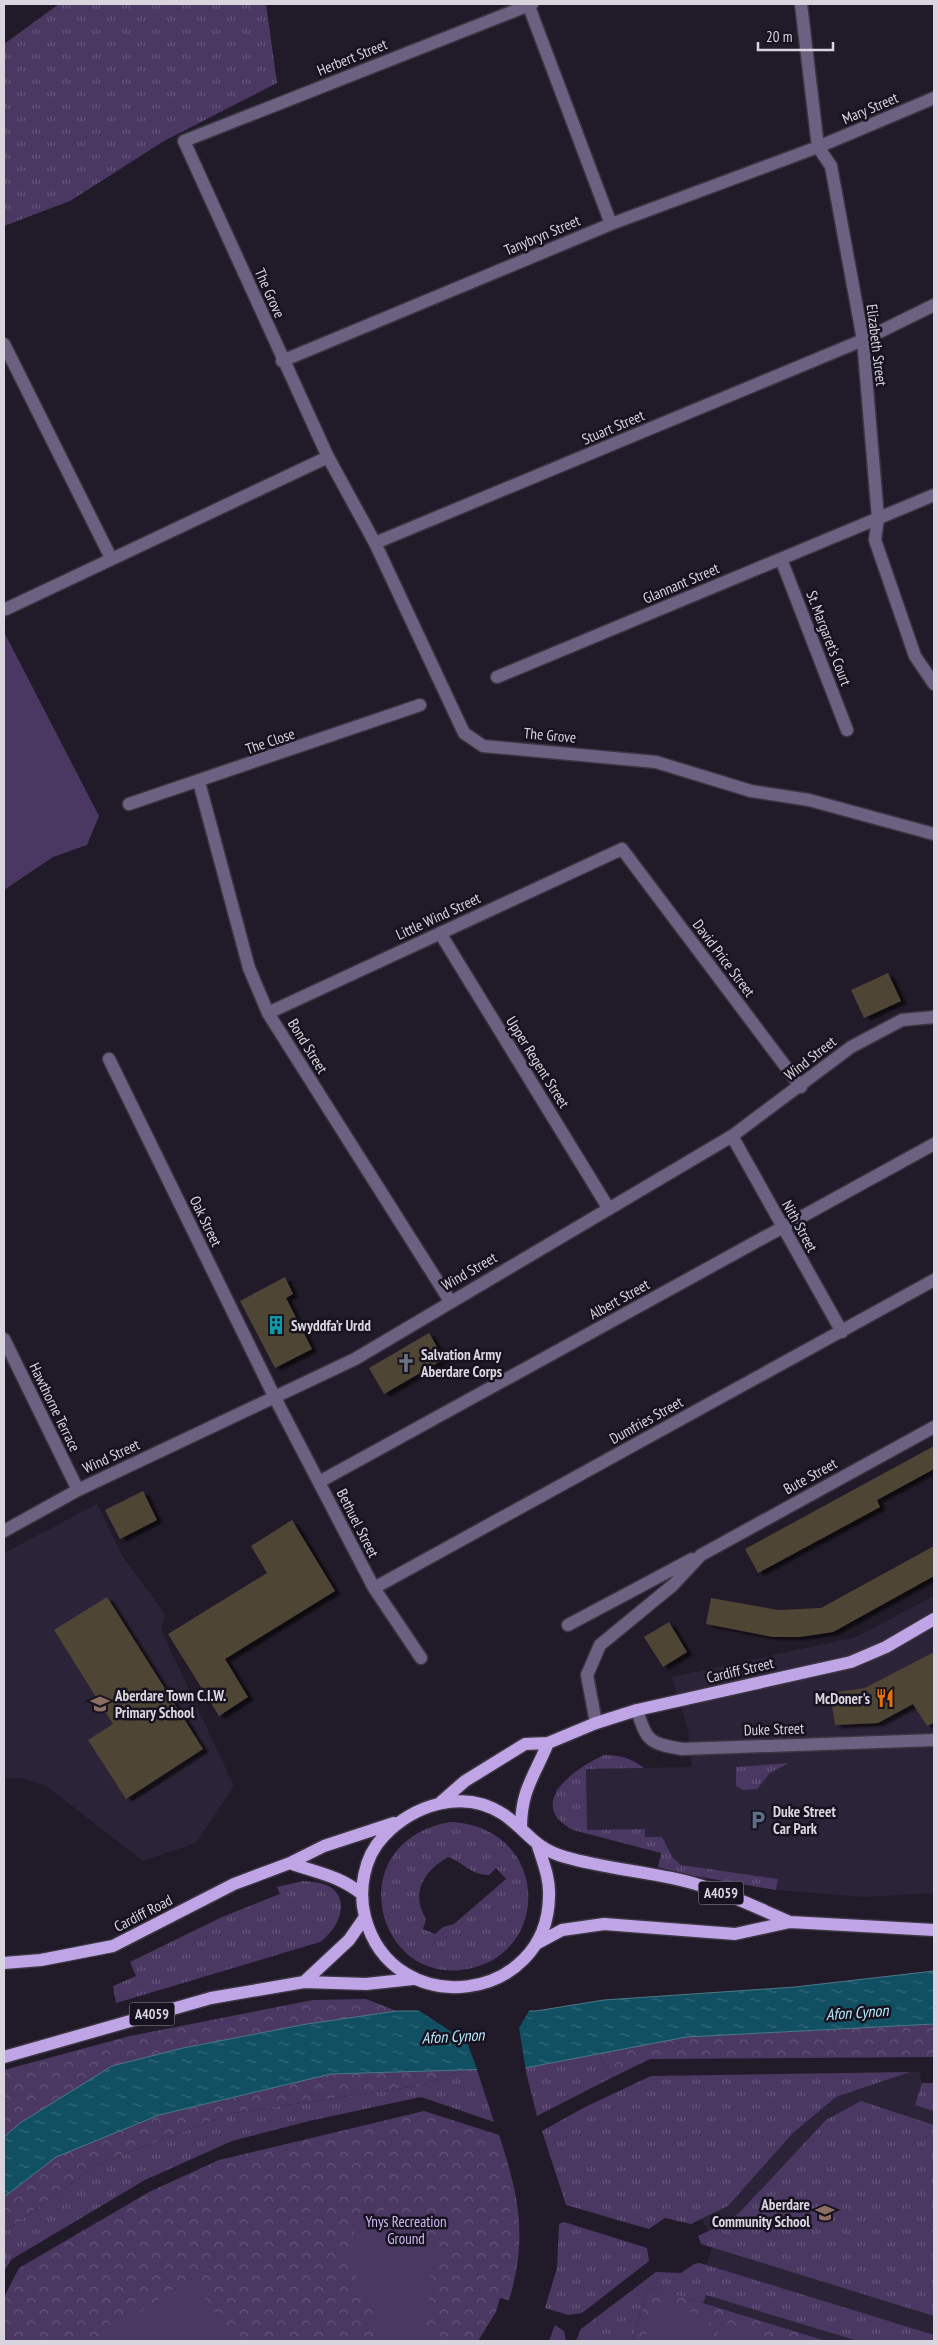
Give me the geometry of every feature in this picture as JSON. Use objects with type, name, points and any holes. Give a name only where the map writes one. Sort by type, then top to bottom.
[{"type":"main road","name":"Cardiff Street","points":[[441,1802],[465,1781],[525,1744],[548,1743],[596,1723],[637,1710],[851,1662],[886,1647],[934,1618]]},
{"type":"main road","points":[[521,1828],[521,1806],[527,1785],[538,1767],[548,1743]]},
{"type":"main road","points":[[441,1802],[472,1802],[502,1813],[521,1828],[538,1846],[546,1871],[550,1896],[546,1920],[536,1944],[517,1965],[492,1981],[463,1988],[434,1986],[412,1979],[391,1962],[375,1941],[365,1917],[361,1886],[369,1862],[380,1840],[397,1822],[412,1812],[441,1802]]},
{"type":"main road","name":"Cardiff Road","points":[[4,1963],[41,1960],[113,1946],[234,1884],[290,1863],[324,1846],[397,1822]]},
{"type":"main road","name":"A4059","points":[[538,1846],[564,1857],[710,1888],[790,1922]]},
{"type":"main road","points":[[290,1863],[332,1875],[347,1882],[362,1894]]},
{"type":"main road","points":[[304,1982],[348,1940],[365,1917]]},
{"type":"main road","name":"A4059","points":[[536,1944],[562,1930],[604,1924],[735,1934],[790,1922],[934,1930]]},
{"type":"main road","name":"A4059","points":[[4,2057],[211,1998],[304,1982],[366,1984],[412,1979]]},
{"type":"street","name":"Herbert Street","points":[[184,142],[530,4]]},
{"type":"street","points":[[530,4],[611,224]]},
{"type":"street","name":"Elizabeth Street","points":[[801,4],[818,147],[831,166],[863,340],[878,518],[875,540],[915,656],[934,684]]},
{"type":"street","name":"Mary Street","points":[[818,147],[934,98]]},
{"type":"street","name":"The Grove","points":[[184,142],[282,361],[328,458],[375,543],[464,733],[483,746],[656,762],[751,791],[809,800],[933,832],[934,834]]},
{"type":"street","name":"Tanybryn Street","points":[[282,361],[611,224],[818,147]]},
{"type":"street","name":"Stuart Street","points":[[375,543],[863,340],[934,305]]},
{"type":"street","points":[[4,344],[111,558]]},
{"type":"street","points":[[6,609],[111,558],[328,458]]},
{"type":"street","name":"Glannant Street","points":[[496,677],[934,495]]},
{"type":"street","name":"St. Margaret's Court","points":[[781,559],[847,730]]},
{"type":"street","name":"The Close","points":[[129,804],[200,782],[420,706]]},
{"type":"street","name":"Bond Street","points":[[200,782],[249,968],[268,1013],[450,1301]]},
{"type":"street","name":"Little Wind Street","points":[[268,1013],[622,849]]},
{"type":"street","name":"David Price Street","points":[[622,849],[801,1086]]},
{"type":"street","name":"Upper Regent Street","points":[[440,933],[609,1209]]},
{"type":"street","name":"Wind Street","points":[[4,1531],[78,1490],[355,1359],[450,1301],[732,1136],[851,1047],[902,1020],[934,1017]]},
{"type":"street","name":"Oak Street","points":[[109,1059],[275,1398]]},
{"type":"street","name":"Nith Street","points":[[732,1136],[782,1229],[842,1332]]},
{"type":"street","name":"Albert Street","points":[[319,1482],[934,1144]]},
{"type":"street","name":"Dumfries Street","points":[[374,1588],[934,1280]]},
{"type":"street","name":"Hawthorne Terrace","points":[[4,1338],[78,1490]]},
{"type":"street","name":"Bethuel Street","points":[[275,1398],[374,1588],[421,1658]]},
{"type":"street","name":"Bute Street","points":[[568,1625],[701,1555],[934,1427]]},
{"type":"street","name":"Bute Street","points":[[596,1723],[587,1675],[600,1645],[673,1585],[701,1555]]},
{"type":"street","name":"Duke Street","points":[[637,1710],[645,1734],[658,1745],[682,1749],[934,1740]]},
{"type":"shaded area","name":"Aberdare Town C.I.W. Primary School","points":[[97,1504],[123,1557],[165,1614],[161,1630],[234,1786],[196,1843],[143,1861],[45,1785],[20,1778],[4,1779],[4,1553]]},
{"type":"shaded area","points":[[934,1596],[934,1893],[864,1897],[776,1890],[778,1879],[723,1871],[690,1871],[676,1867],[662,1848],[582,1832],[555,1790],[576,1771],[586,1769],[692,1767],[688,1730],[672,1677],[856,1637]]},
{"type":"shaded area","name":"Aberdare Community School","points":[[910,2072],[919,2072],[922,2083],[934,2083],[934,2341],[632,2341],[704,2271],[714,2241],[702,2220],[728,2206],[793,2133],[836,2097]]},
{"type":"green space","points":[[59,4],[266,4],[277,83],[164,141],[70,201],[4,226],[4,44]]},
{"type":"green space","points":[[4,632],[99,816],[87,845],[53,857],[4,890]]},
{"type":"green space","points":[[604,1755],[625,1758],[644,1768],[586,1769],[587,1830],[645,1829],[645,1837],[662,1837],[673,1858],[681,1865],[778,1879],[776,1890],[689,1875],[658,1867],[661,1853],[573,1830],[559,1820],[553,1809],[554,1798],[559,1788],[580,1769]]},
{"type":"green space","points":[[789,1763],[770,1773],[757,1789],[743,1790],[736,1786],[736,1767]]},
{"type":"green space","points":[[450,1822],[483,1829],[507,1845],[522,1868],[528,1893],[525,1919],[513,1943],[491,1961],[461,1970],[431,1967],[407,1954],[390,1933],[382,1907],[383,1880],[394,1855],[416,1834]],"holes":[[[448,1857],[477,1873],[489,1875],[496,1868],[506,1879],[454,1924],[443,1927],[435,1934],[423,1929],[426,1919],[419,1900],[422,1884],[432,1869]]]},
{"type":"green space","points":[[303,1881],[319,1883],[330,1887],[338,1895],[341,1902],[341,1910],[335,1925],[320,1942],[116,2003],[113,1986],[136,1976],[130,1962],[222,1917],[280,1894],[277,1887]]},
{"type":"green space","points":[[366,1999],[397,2011],[307,2024],[183,2048],[112,2066],[4,2137],[4,2070],[130,2036],[313,2000]]},
{"type":"green space","points":[[934,2024],[934,2057],[650,2059],[613,2077],[598,2054],[686,2037]]},
{"type":"green space","points":[[598,2054],[613,2077],[537,2116],[525,2068]]},
{"type":"green space","points":[[462,2070],[477,2070],[494,2122],[421,2097],[309,2121],[232,2141],[145,2180],[12,2259],[4,2271],[4,2232],[98,2164],[232,2113],[424,2085]]},
{"type":"green space","points":[[462,2070],[424,2085],[232,2113],[98,2164],[4,2232],[4,2197],[8,2192],[56,2157],[159,2115],[331,2074]]},
{"type":"green space","points":[[910,2072],[836,2097],[793,2133],[728,2206],[691,2224],[665,2218],[649,2229],[566,2205],[542,2131],[585,2107],[651,2076]]},
{"type":"green space","points":[[922,2083],[934,2083],[934,2111],[915,2105]]},
{"type":"green space","points":[[861,2101],[934,2125],[934,2316],[701,2244],[698,2236],[721,2225],[739,2213],[826,2120]]},
{"type":"green space","name":"Ynys Recreation Ground","points":[[424,2111],[499,2135],[512,2178],[519,2217],[518,2256],[515,2277],[509,2300],[500,2298],[496,2312],[478,2341],[4,2341],[4,2297],[19,2268],[151,2191],[219,2160]]},
{"type":"green space","points":[[384,2210],[403,2221],[419,2255],[424,2256],[431,2247],[443,2259],[429,2273],[433,2290],[426,2312],[427,2341],[384,2341],[347,2257],[357,2223]]},
{"type":"green space","points":[[564,2222],[647,2248],[649,2261],[582,2313],[568,2315],[545,2308],[557,2268],[559,2224]]},
{"type":"green space","points":[[700,2263],[934,2335],[934,2341],[858,2341],[706,2295],[703,2303],[649,2287],[632,2341],[576,2341],[581,2329],[656,2272],[681,2273],[694,2264]]},
{"type":"green space","points":[[191,2277],[235,2341],[98,2341]]},
{"type":"green space","points":[[649,2287],[667,2292],[826,2341],[632,2341]]},
{"type":"green space","points":[[657,2302],[710,2319],[703,2341],[644,2341]]},
{"type":"green space","points":[[721,2322],[775,2339],[774,2341],[715,2341]]},
{"type":"green space","points":[[555,2325],[564,2331],[566,2341],[549,2341]]},
{"type":"water","name":"Afon Cynon","points":[[934,1971],[934,2024],[686,2037],[525,2068],[331,2074],[159,2115],[56,2157],[4,2197],[4,2137],[20,2123],[112,2066],[183,2048],[307,2024],[397,2011],[536,2011],[604,2000],[795,1987]]},
{"type":"pier","points":[[415,2008],[530,2009],[519,2028],[526,2071],[478,2072],[467,2042]]},
{"type":"building","points":[[888,973],[901,1001],[864,1018],[851,990]]},
{"type":"building","name":"Swyddfa’r Urdd","points":[[285,1277],[293,1294],[286,1298],[312,1349],[275,1368],[240,1301]]},
{"type":"building","name":"Salvation Army Aberdare Corps","points":[[429,1333],[444,1359],[384,1394],[369,1368]]},
{"type":"building","points":[[934,1446],[934,1469],[877,1500],[880,1507],[758,1573],[745,1549]]},
{"type":"building","points":[[143,1491],[157,1520],[120,1539],[105,1510]]},
{"type":"building","points":[[292,1520],[335,1591],[225,1659],[248,1697],[219,1716],[168,1634],[267,1573],[251,1546]]},
{"type":"building","points":[[934,1546],[934,1576],[833,1632],[800,1637],[773,1637],[706,1624],[711,1598],[778,1610],[821,1608]]},
{"type":"building","points":[[107,1597],[203,1749],[126,1799],[88,1740],[113,1724],[54,1630]]},
{"type":"building","points":[[669,1622],[687,1652],[663,1667],[644,1637]]},
{"type":"building","points":[[934,1652],[934,1723],[927,1726],[913,1704],[878,1723],[835,1725],[830,1693],[865,1688]]},
{"type":"place","name":"Swyddfa’r Urdd","points":[[276,1325]]},
{"type":"place","name":"Salvation Army Aberdare Corps","points":[[406,1363]]},
{"type":"place","name":"McDoner's","points":[[885,1698]]},
{"type":"place","name":"Aberdare Town C.I.W. Primary School","points":[[100,1704]]},
{"type":"place","name":"Duke Street Car Park","points":[[758,1820]]},
{"type":"place","name":"Aberdare Community School","points":[[825,2213]]}]
